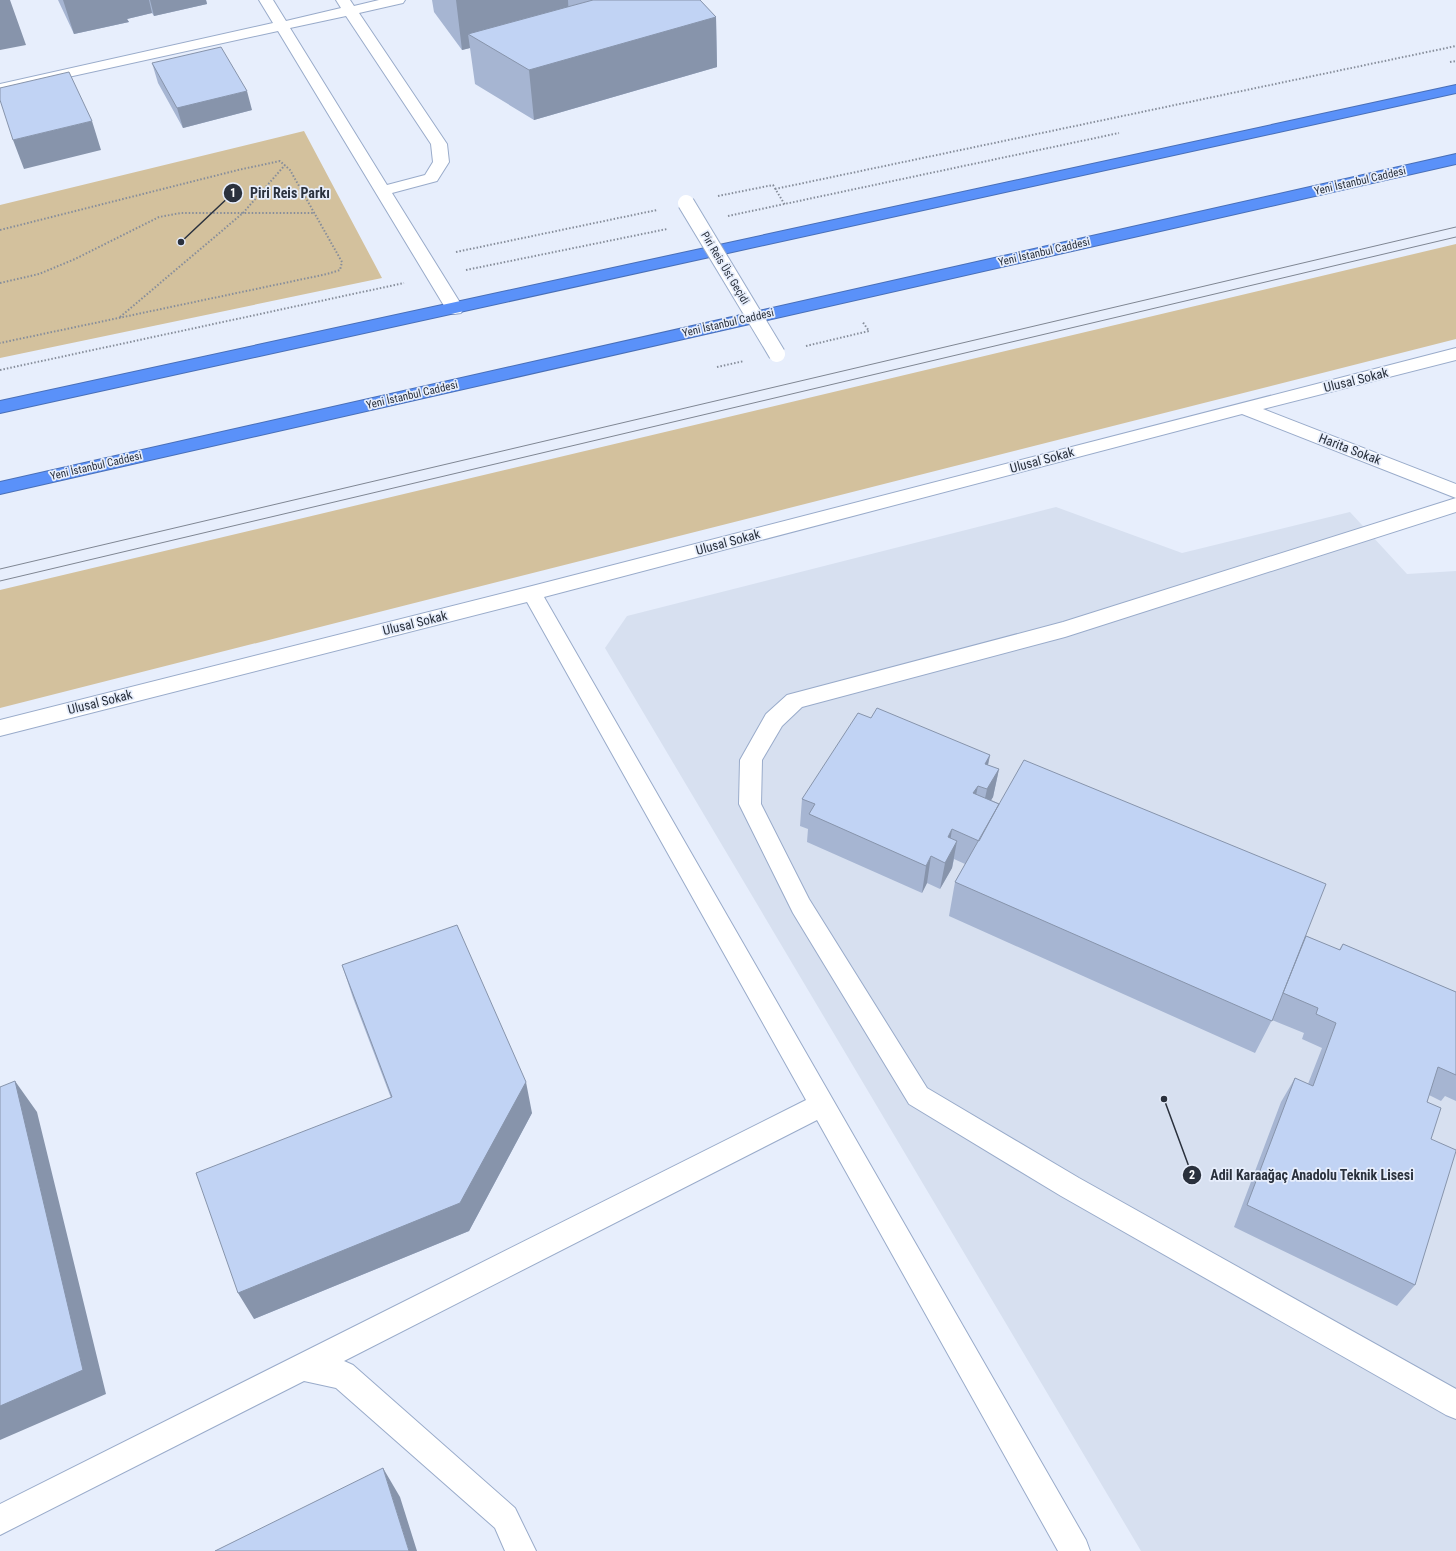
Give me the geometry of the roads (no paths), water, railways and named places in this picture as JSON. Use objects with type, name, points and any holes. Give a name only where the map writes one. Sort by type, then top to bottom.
[{"type":"highway","points":[[0,407],[455,309],[1456,89]]},
{"type":"highway","name":"Yeni İstanbul Caddesi","points":[[0,488],[1456,159]]},
{"type":"street","points":[[266,0],[455,309]]},
{"type":"street","points":[[0,88],[282,25],[346,5],[398,0]]},
{"type":"street","points":[[346,5],[439,144],[441,162],[431,178],[383,191]]},
{"type":"street","name":"Piri Reis Üst Geçidi","points":[[686,203],[777,354]]},
{"type":"street","name":"Ulusal Sokak","points":[[0,728],[532,593],[1456,354]]},
{"type":"street","name":"Harita Sokak","points":[[1243,408],[1456,491]]},
{"type":"street","points":[[1456,505],[1065,629],[795,701],[774,720],[751,760],[750,804],[800,906],[918,1096],[1070,1187],[1456,1405]]},
{"type":"street","points":[[532,593],[1075,1551]]},
{"type":"street","points":[[0,1520],[822,1105]]},
{"type":"street","points":[[302,1367],[343,1375],[505,1518],[521,1551]]},
{"type":"tram line","points":[[0,569],[1456,227]]},
{"type":"tram line","points":[[0,581],[1456,237]]},
{"type":"place","name":"Piri Reis Parkı","points":[[181,242]]},
{"type":"place","name":"Adil Karaağaç Anadolu Teknik Lisesi","points":[[1164,1099]]}]
